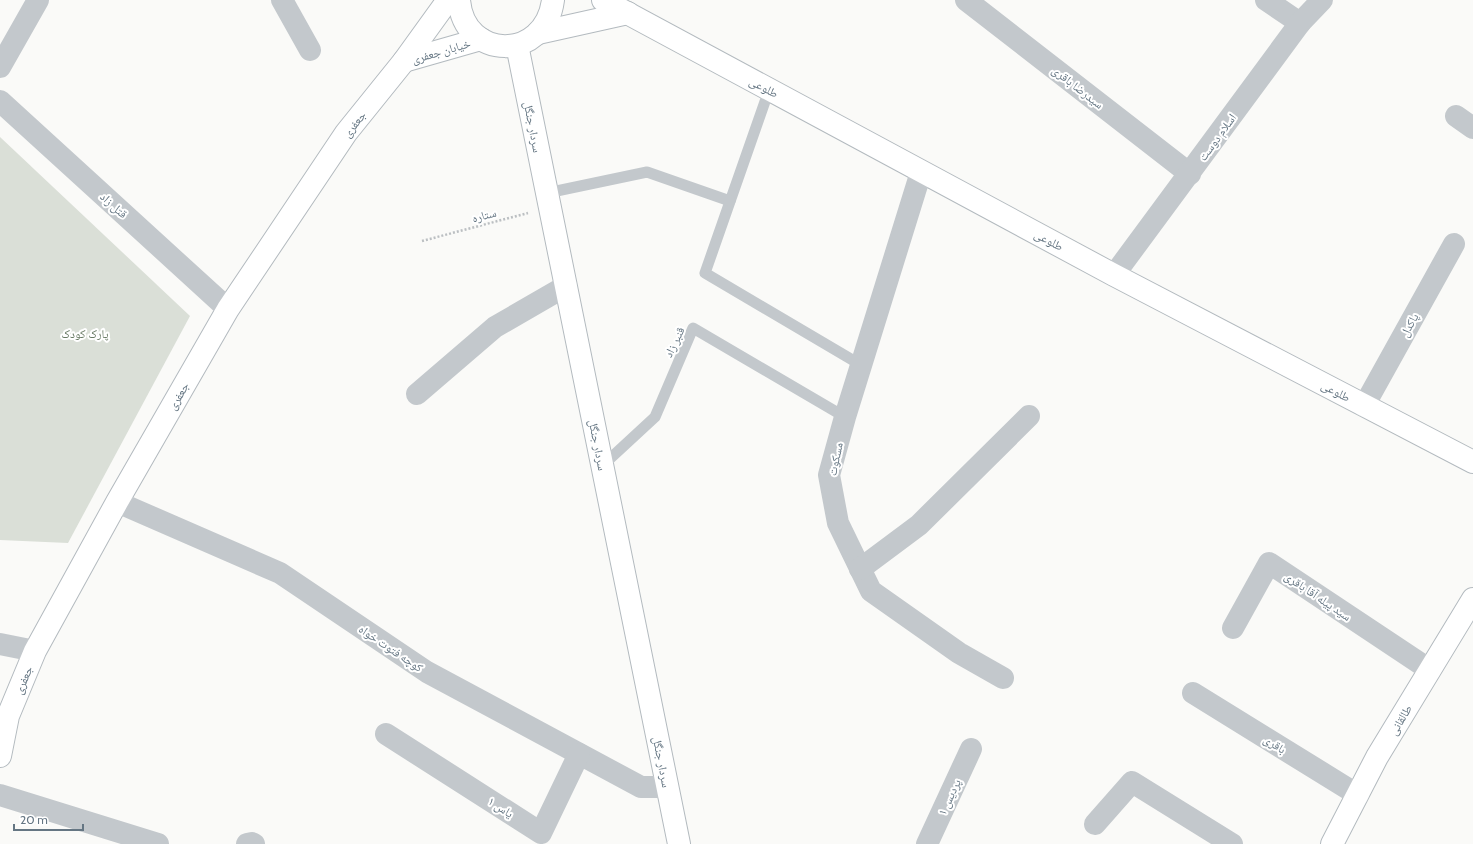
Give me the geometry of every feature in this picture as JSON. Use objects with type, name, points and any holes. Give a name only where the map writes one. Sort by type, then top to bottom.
[{"type":"main road","name":"خیابان جعفری","points":[[404,61],[448,0]]},
{"type":"main road","points":[[459,0],[460,10],[464,22],[472,32],[481,39],[493,44],[505,46],[517,45],[528,41],[538,33],[546,24],[551,13],[553,0]]},
{"type":"main road","name":"طلوعی","points":[[603,0],[1114,275],[1473,462]]},
{"type":"main road","points":[[538,33],[628,14]]},
{"type":"main road","name":"خیابان جعفری","points":[[404,61],[481,39]]},
{"type":"main road","name":"سردار جنگل","points":[[517,45],[679,844]]},
{"type":"main road","name":"جعفری","points":[[0,756],[8,716],[35,651],[117,502],[228,309],[346,133],[404,61]]},
{"type":"main road","name":"طالقانی","points":[[1332,844],[1377,757],[1473,599]]},
{"type":"street","points":[[0,67],[38,0]]},
{"type":"street","points":[[282,0],[310,50]]},
{"type":"street","name":"سیدرضا باقری","points":[[966,0],[1190,174]]},
{"type":"street","points":[[1266,0],[1300,23]]},
{"type":"street","name":"اسلام دوست","points":[[1114,275],[1300,23],[1322,0]]},
{"type":"street","name":"قتل زاد","points":[[0,101],[228,309]]},
{"type":"street","name":"مسکوت","points":[[921,172],[845,416],[829,475],[838,523],[871,591],[959,653],[1003,678]]},
{"type":"street","name":"پاکدل","points":[[1364,406],[1454,244]]},
{"type":"street","points":[[417,394],[495,326],[566,286]]},
{"type":"street","points":[[860,569],[919,525],[1029,416]]},
{"type":"street","name":"کوچه فتوت خواه","points":[[117,502],[280,573],[427,672],[641,787],[667,787]]},
{"type":"street","name":"سید پیله آقا باقری","points":[[1233,628],[1269,563],[1430,670]]},
{"type":"street","points":[[0,644],[35,651]]},
{"type":"street","name":"باقری","points":[[1193,692],[1358,795]]},
{"type":"street","name":"یاس ۱","points":[[386,734],[541,833],[578,754]]},
{"type":"street","name":"پردیس ۱","points":[[927,844],[971,749]]},
{"type":"street","points":[[1095,824],[1132,782],[1232,844]]},
{"type":"street","points":[[0,795],[158,844]]},
{"type":"street","points":[[247,844],[254,844]]},
{"type":"lane","points":[[769,90],[705,274],[861,365]]},
{"type":"lane","points":[[548,200],[647,172],[730,201]]},
{"type":"lane","name":"قنبر زاد","points":[[602,466],[655,416],[693,328],[845,416]]},
{"type":"path","name":"ستاره","points":[[422,241],[548,200]]},
{"type":"green space","name":"پارک کودک","points":[[0,137],[190,316],[68,543],[0,540]]}]
